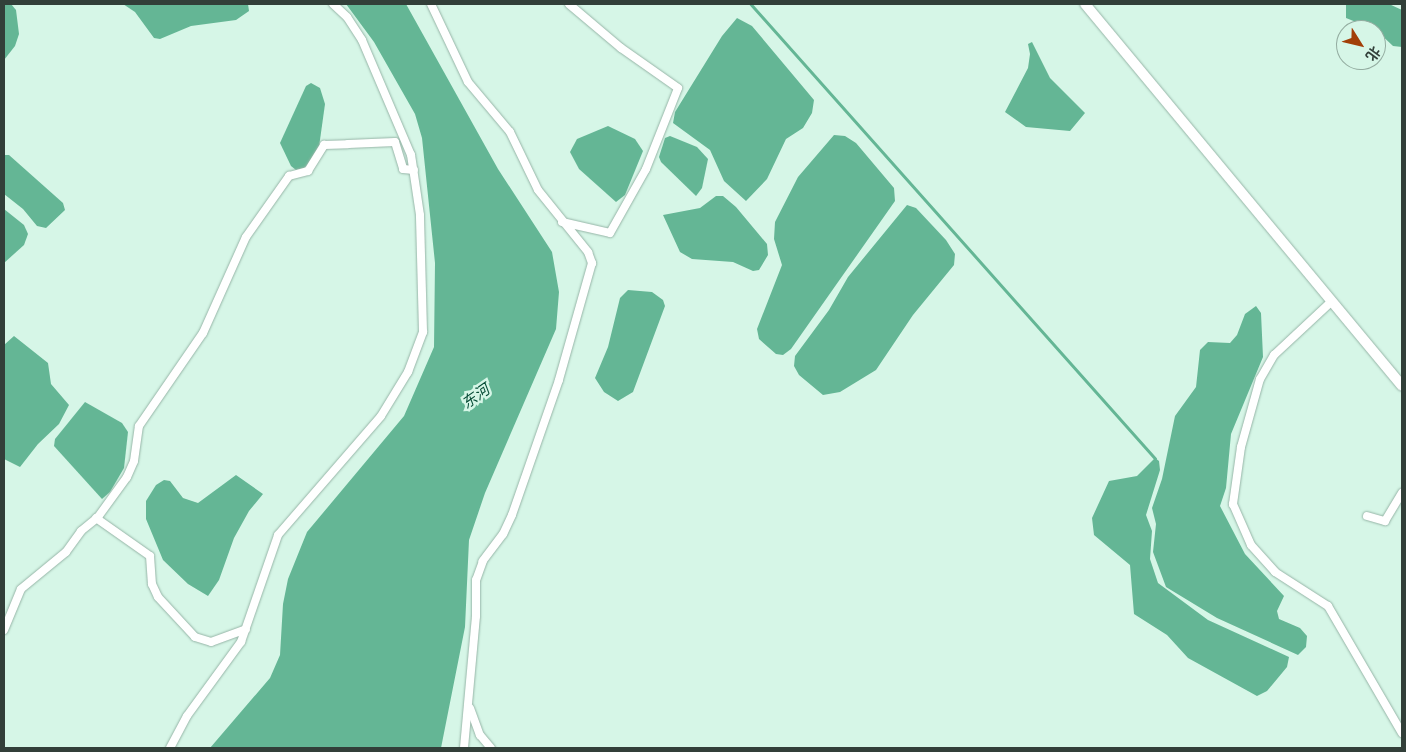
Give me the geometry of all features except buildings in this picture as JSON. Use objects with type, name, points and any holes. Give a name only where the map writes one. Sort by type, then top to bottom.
[{"type":"street","points":[[170,748],[187,716],[233,657],[246,629],[267,558],[278,535],[381,416],[418,350],[424,310],[414,170],[409,149],[362,40],[347,17],[333,4]]},
{"type":"street","points":[[431,4],[468,82],[510,132],[538,190],[590,256],[592,267],[559,380],[512,515],[483,561],[476,580],[469,704],[464,748]]},
{"type":"street","points":[[562,222],[610,233],[646,169],[678,88],[621,48],[569,4]]},
{"type":"street","points":[[1085,4],[1402,386]]},
{"type":"street","points":[[4,630],[21,589],[66,552],[81,531],[96,518],[131,469],[139,426],[203,333],[246,237],[289,176],[308,171],[324,145],[395,142],[403,169],[414,170]]},
{"type":"street","points":[[1332,301],[1274,355],[1260,378],[1241,447],[1233,504],[1251,544],[1275,572],[1328,606],[1402,732]]},
{"type":"street","points":[[1367,516],[1384,521],[1402,493]]},
{"type":"street","points":[[96,518],[150,556],[152,584],[158,597],[194,637],[212,642],[246,629]]},
{"type":"street","points":[[469,704],[480,735],[491,748]]},
{"type":"water","points":[[4,4],[11,4],[16,10],[19,34],[15,46],[4,60]]},
{"type":"water","points":[[123,4],[248,4],[249,11],[236,20],[191,26],[160,39],[154,38],[135,12]]},
{"type":"water","name":"东河","points":[[346,4],[406,4],[498,169],[552,252],[559,292],[556,329],[485,493],[469,540],[465,627],[441,748],[210,748],[270,678],[280,655],[283,604],[288,579],[307,532],[404,416],[434,347],[435,263],[422,138],[415,114],[374,42]]},
{"type":"water","points":[[1346,4],[1389,4],[1402,10],[1402,47],[1393,46],[1386,39],[1386,20],[1351,20],[1346,18]]},
{"type":"water","points":[[737,18],[752,26],[814,100],[812,113],[803,128],[786,139],[767,179],[746,201],[724,181],[710,150],[673,123],[675,112],[722,36]]},
{"type":"water","points":[[1032,42],[1050,78],[1085,113],[1070,131],[1026,127],[1005,112],[1028,68],[1030,54],[1028,44]]},
{"type":"water","points":[[311,83],[320,88],[325,104],[319,147],[312,161],[304,168],[296,170],[291,166],[280,143],[306,86]]},
{"type":"water","points":[[608,126],[635,139],[643,151],[625,195],[616,202],[579,169],[570,152],[577,139]]},
{"type":"water","points":[[834,135],[845,136],[856,143],[894,188],[895,201],[791,349],[783,355],[776,354],[759,339],[757,329],[782,265],[774,239],[775,222],[798,177]]},
{"type":"water","points":[[670,136],[697,147],[708,159],[702,188],[696,196],[661,162],[659,157],[665,138]]},
{"type":"water","points":[[4,155],[9,155],[63,203],[65,210],[46,228],[37,226],[23,209],[4,194]]},
{"type":"water","points":[[716,196],[723,196],[736,207],[767,244],[768,255],[759,270],[753,271],[733,262],[692,259],[680,252],[663,215],[700,208]]},
{"type":"water","points":[[907,205],[916,208],[946,240],[955,254],[954,265],[913,315],[876,370],[840,392],[823,395],[799,375],[794,366],[795,356],[829,310],[848,277]]},
{"type":"water","points":[[4,209],[24,225],[28,234],[24,245],[4,263]]},
{"type":"water","points":[[628,290],[652,292],[663,300],[665,306],[633,392],[618,401],[604,392],[595,378],[608,347],[620,298]]},
{"type":"water","points":[[1256,306],[1261,313],[1263,357],[1231,434],[1226,488],[1220,506],[1245,554],[1284,596],[1277,611],[1279,619],[1300,628],[1307,636],[1306,647],[1298,655],[1217,618],[1166,587],[1153,552],[1156,524],[1152,508],[1162,479],[1175,416],[1196,387],[1200,350],[1208,342],[1230,343],[1237,335],[1245,314]]},
{"type":"water","points":[[14,336],[48,363],[51,384],[69,405],[59,424],[38,444],[20,467],[4,459],[4,345]]},
{"type":"water","points":[[85,402],[122,423],[128,432],[124,468],[110,492],[102,499],[54,446],[55,439]]},
{"type":"water","points":[[1155,458],[1159,461],[1160,470],[1146,515],[1152,531],[1150,559],[1158,583],[1208,620],[1289,657],[1287,667],[1267,691],[1257,696],[1188,658],[1167,635],[1134,614],[1130,565],[1094,535],[1092,518],[1109,481],[1137,476]]},
{"type":"water","points":[[236,475],[263,494],[249,511],[234,538],[219,580],[208,596],[188,584],[163,560],[146,519],[146,501],[156,485],[164,480],[170,481],[183,498],[198,503]]},
{"type":"waterway","points":[[751,4],[1155,458]]}]
